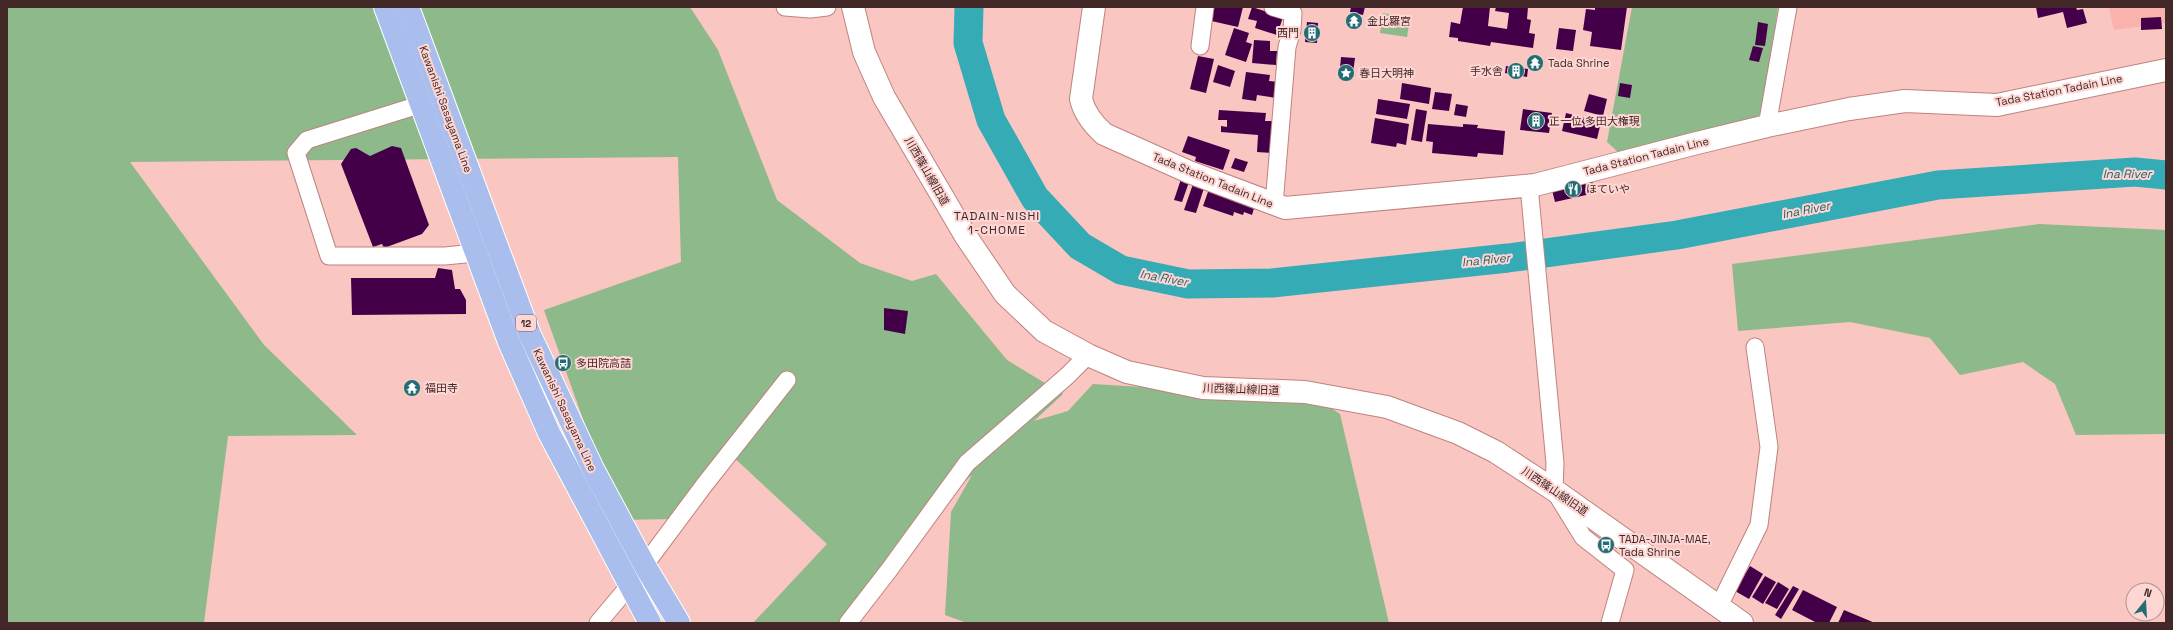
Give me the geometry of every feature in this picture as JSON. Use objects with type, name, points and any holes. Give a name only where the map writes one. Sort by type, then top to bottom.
[{"type":"main road","name":"Kawanishi Sasayama Line","points":[[385,7],[509,342],[549,433],[650,623]]},
{"type":"main road","name":"Kawanishi Sasayama Line","points":[[408,7],[530,335],[593,469],[645,566],[679,623]]},
{"type":"main road","name":"川西篠山線旧道","points":[[853,7],[864,52],[884,97],[969,242],[1005,294],[1044,331],[1088,355],[1127,372],[1203,388],[1304,392],[1387,407],[1464,436],[1496,452],[1554,490],[1742,623]]},
{"type":"main road","name":"Tada Station Tadain Line","points":[[1094,7],[1081,99],[1083,106],[1097,128],[1104,134],[1175,165],[1274,205],[1285,208],[1529,196],[1767,126],[1905,101],[1997,105],[2166,70]]},
{"type":"street","points":[[785,7],[810,9],[827,7]]},
{"type":"street","points":[[1200,46],[1205,7]]},
{"type":"street","points":[[1273,7],[1293,13],[1292,30],[1287,47],[1274,205]]},
{"type":"street","points":[[1767,126],[1788,7]]},
{"type":"street","points":[[422,104],[307,140],[296,153],[329,256],[445,256],[475,253]]},
{"type":"street","points":[[1529,196],[1555,463],[1554,490],[1583,537],[1625,570],[1610,623]]},
{"type":"street","points":[[1719,606],[1759,525],[1768,447],[1755,347]]},
{"type":"street","points":[[848,623],[889,570],[967,462],[1067,376],[1088,355]]},
{"type":"street","points":[[598,623],[645,566],[787,380]]},
{"type":"shaded area","points":[[2109,7],[2166,7],[2166,23],[2114,30]]},
{"type":"green space","points":[[7,7],[690,7],[718,50],[777,200],[860,263],[912,281],[936,274],[1007,360],[1063,394],[1034,421],[1068,411],[1093,384],[1315,398],[1340,414],[1389,623],[967,623],[945,615],[951,512],[972,475],[956,490],[858,623],[753,623],[827,544],[729,453],[674,519],[619,520],[544,310],[681,262],[678,157],[130,162],[264,345],[357,435],[228,436],[204,623],[7,623]]},
{"type":"green space","points":[[1632,7],[1778,7],[1762,111],[1756,118],[1618,152],[1607,142]]},
{"type":"green space","points":[[1383,13],[1410,18],[1407,37],[1380,33]]},
{"type":"green space","points":[[2039,224],[2166,230],[2166,434],[2076,435],[2055,384],[2023,362],[1960,375],[1930,338],[1850,322],[1738,331],[1732,264]]},
{"type":"building","points":[[1210,7],[1243,7],[1238,27],[1207,20]]},
{"type":"building","points":[[1252,7],[1283,17],[1277,35],[1255,28],[1257,21],[1248,19]]},
{"type":"building","points":[[1351,7],[1365,7],[1363,15],[1350,12]]},
{"type":"building","points":[[1463,7],[1490,7],[1488,26],[1507,29],[1509,13],[1495,11],[1496,7],[1528,7],[1527,19],[1531,20],[1529,33],[1535,34],[1533,48],[1491,42],[1490,46],[1458,41],[1458,38],[1449,37],[1451,22],[1460,24]]},
{"type":"building","points":[[1595,7],[1627,7],[1621,50],[1590,46],[1592,32],[1583,30],[1586,9],[1595,10]]},
{"type":"building","points":[[2036,7],[2076,7],[2077,10],[2083,9],[2087,23],[2067,28],[2063,12],[2038,18]]},
{"type":"building","name":"金比羅宮","points":[[1350,16],[1359,18],[1357,26],[1348,24]]},
{"type":"building","points":[[2161,17],[2162,29],[2141,30],[2141,18]]},
{"type":"building","name":"西門","points":[[1307,22],[1318,23],[1317,43],[1305,42]]},
{"type":"building","points":[[1758,22],[1768,24],[1765,46],[1755,45]]},
{"type":"building","points":[[1234,28],[1249,33],[1246,42],[1252,44],[1246,62],[1225,55]]},
{"type":"building","points":[[1559,28],[1576,30],[1573,51],[1556,49]]},
{"type":"building","points":[[1254,40],[1270,41],[1270,51],[1277,51],[1276,65],[1252,63]]},
{"type":"building","points":[[1753,46],[1763,48],[1759,62],[1749,60]]},
{"type":"building","points":[[1198,56],[1214,59],[1206,93],[1190,89]]},
{"type":"building","points":[[1341,57],[1355,58],[1352,80],[1339,79]]},
{"type":"building","points":[[1218,65],[1235,71],[1230,87],[1213,82]]},
{"type":"building","name":"手水舎","points":[[1506,66],[1528,69],[1527,77],[1505,73]]},
{"type":"building","points":[[1246,72],[1270,75],[1269,81],[1278,82],[1276,98],[1257,95],[1256,101],[1242,99]]},
{"type":"building","points":[[1402,83],[1431,88],[1429,104],[1400,99]]},
{"type":"building","points":[[1620,83],[1632,85],[1630,98],[1618,96]]},
{"type":"building","points":[[1435,92],[1452,94],[1449,111],[1432,109]]},
{"type":"building","points":[[1589,94],[1607,99],[1603,116],[1584,111]]},
{"type":"building","points":[[1378,99],[1410,104],[1407,119],[1376,114]]},
{"type":"building","points":[[1456,104],[1468,106],[1466,117],[1454,115]]},
{"type":"building","points":[[1416,109],[1427,111],[1422,142],[1411,140]]},
{"type":"building","name":"正一位 多田大権現","points":[[1523,109],[1552,113],[1549,133],[1520,130]]},
{"type":"building","points":[[1219,110],[1266,113],[1265,121],[1275,121],[1272,153],[1257,152],[1258,135],[1221,132],[1221,126],[1227,127],[1227,120],[1218,120]]},
{"type":"building","points":[[1566,113],[1601,122],[1597,139],[1562,131]]},
{"type":"building","points":[[1375,118],[1409,124],[1406,145],[1397,143],[1396,147],[1371,143]]},
{"type":"building","points":[[1428,124],[1463,127],[1463,124],[1478,125],[1477,128],[1505,131],[1503,155],[1478,153],[1477,157],[1432,153],[1433,142],[1426,141]]},
{"type":"building","points":[[1188,136],[1230,150],[1223,170],[1195,161],[1196,157],[1182,152]]},
{"type":"building","points":[[392,146],[401,148],[429,225],[422,234],[384,248],[382,244],[373,247],[341,164],[351,149],[356,148],[370,156]]},
{"type":"building","points":[[1235,158],[1248,162],[1244,172],[1231,168]]},
{"type":"building","name":"ほていや","points":[[1591,176],[1595,193],[1555,202],[1551,186]]},
{"type":"building","points":[[1181,179],[1189,182],[1182,202],[1174,200]]},
{"type":"building","points":[[1193,184],[1204,188],[1196,213],[1184,210]]},
{"type":"building","points":[[1209,189],[1255,205],[1252,215],[1244,212],[1243,215],[1234,212],[1233,216],[1203,206]]},
{"type":"building","points":[[438,268],[452,270],[455,289],[460,289],[466,300],[466,314],[352,315],[351,278],[435,278]]},
{"type":"building","points":[[884,308],[908,311],[905,334],[884,330]]},
{"type":"building","points":[[1750,566],[1763,574],[1749,599],[1735,591]]},
{"type":"building","points":[[1765,576],[1776,582],[1763,604],[1752,597]]},
{"type":"building","points":[[1778,582],[1789,589],[1777,609],[1765,603]]},
{"type":"building","points":[[1793,586],[1799,589],[1781,619],[1775,615]]},
{"type":"building","points":[[1803,590],[1837,607],[1829,623],[1817,623],[1792,610]]},
{"type":"building","points":[[1844,610],[1875,623],[1838,623]]},
{"type":"waterway","name":"Ina River","points":[[969,7],[968,43],[991,120],[1035,198],[1080,246],[1121,270],[1188,284],[1272,283],[1508,258],[1677,235],[1938,185],[2135,172],[2166,175]]},
{"type":"place","name":"金比羅宮","points":[[1354,21]]},
{"type":"place","name":"西門","points":[[1312,33]]},
{"type":"place","name":"Tada Shrine","points":[[1535,63]]},
{"type":"place","name":"手水舎","points":[[1516,71]]},
{"type":"place","name":"春日大明神","points":[[1346,73]]},
{"type":"place","name":"正一位 多田大権現","points":[[1536,121]]},
{"type":"place","name":"ほていや","points":[[1573,189]]},
{"type":"place","name":"多田院高詰","points":[[563,363]]},
{"type":"place","name":"福田寺","points":[[412,388]]},
{"type":"place","name":"TADA-JINJA-MAE, Tada Shrine","points":[[1606,545]]},
{"type":"district","name":"TADAIN-NISHI 1-CHOME","points":[[997,223]]}]
